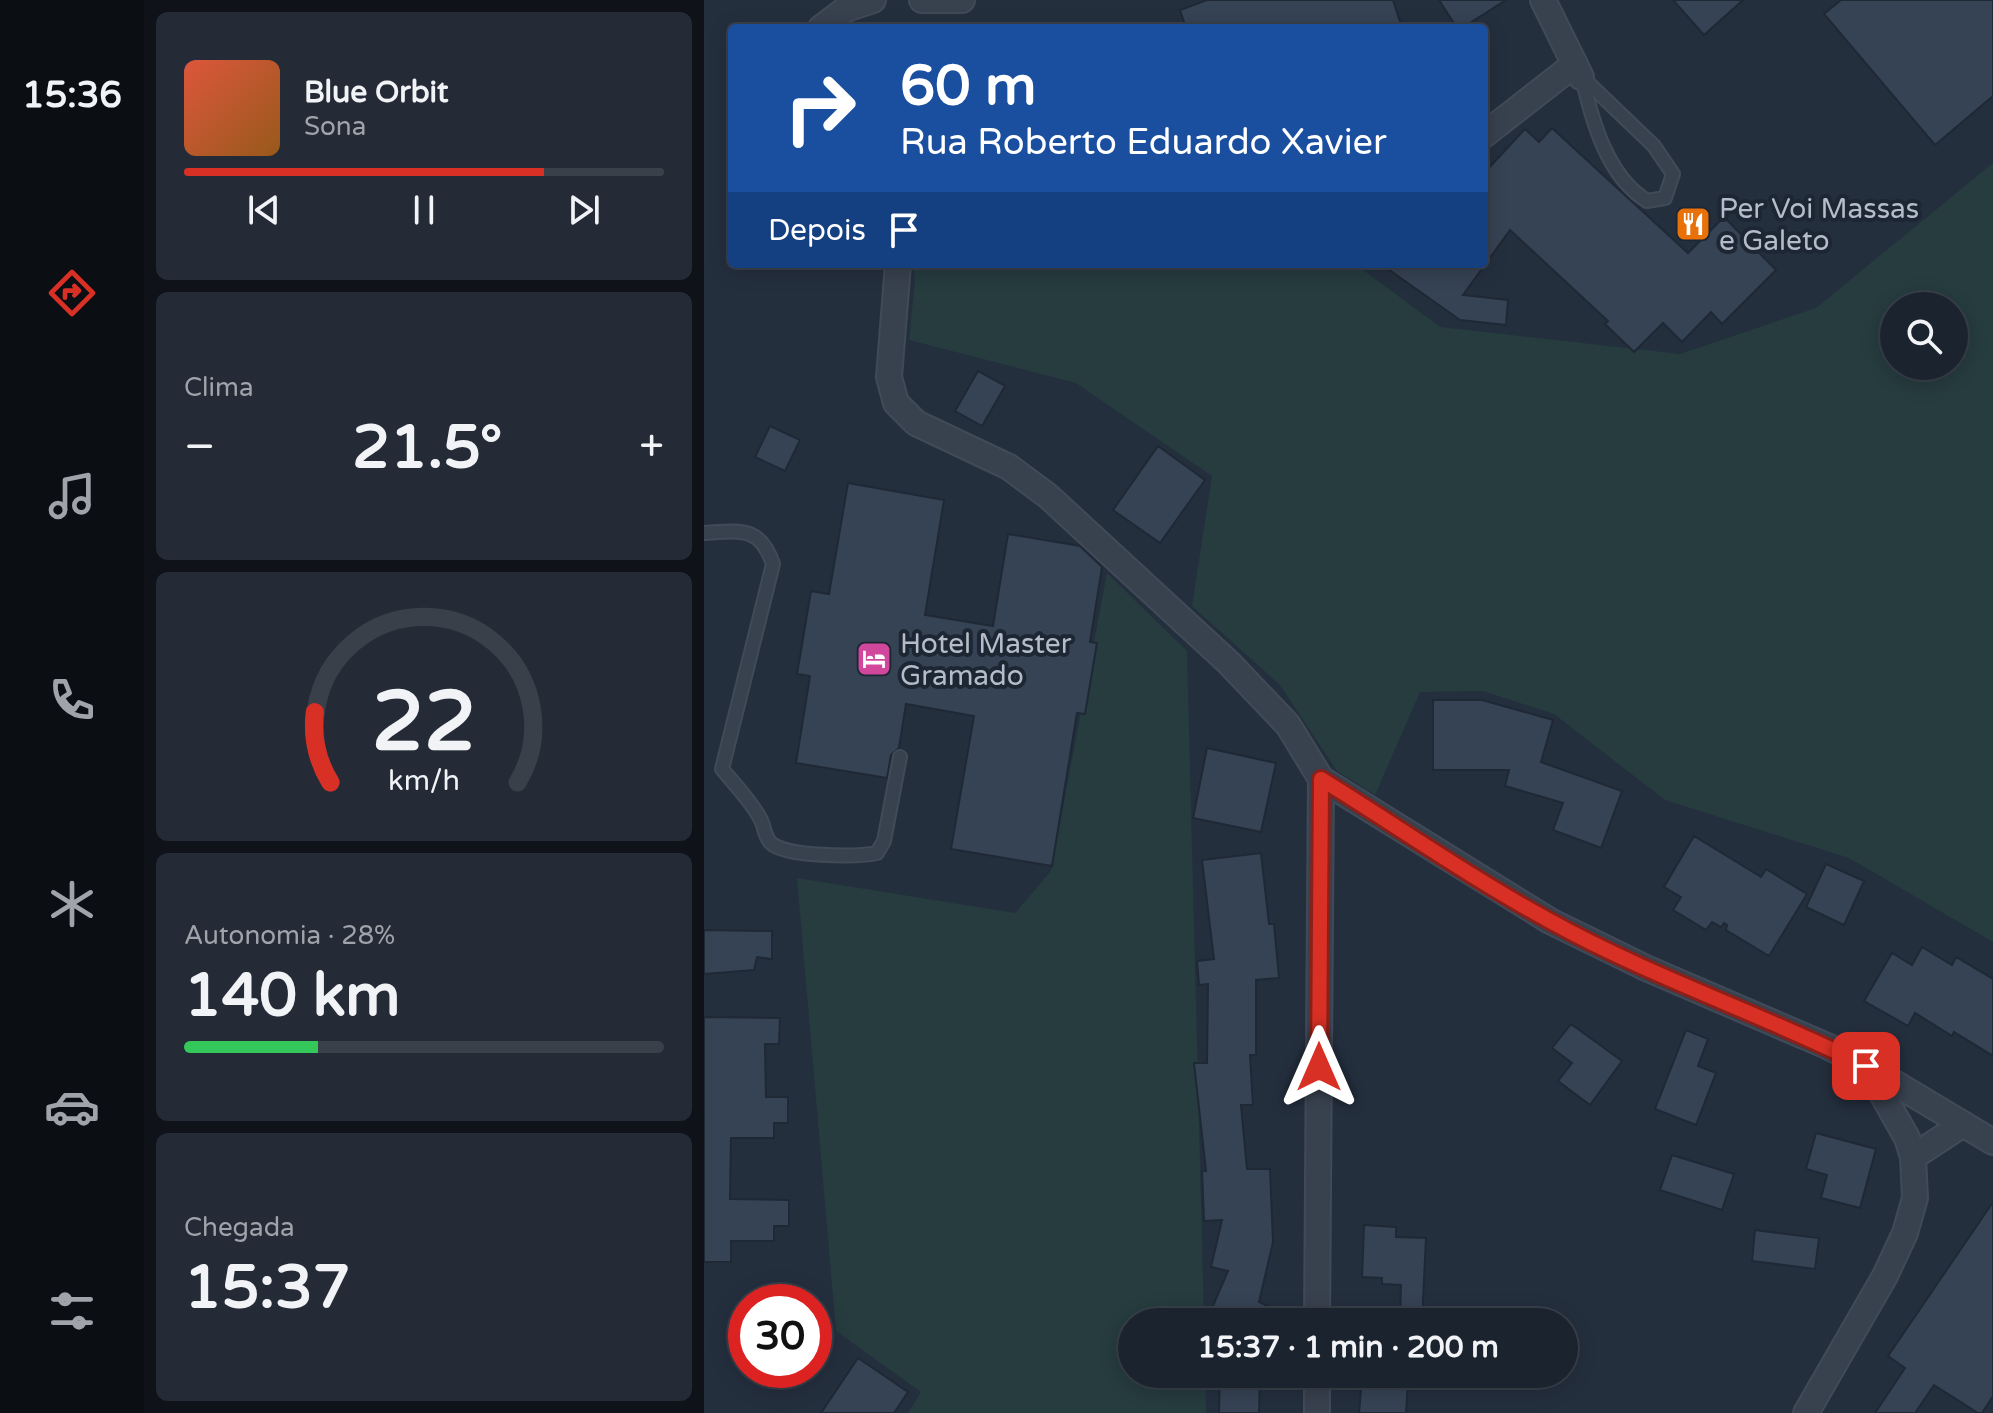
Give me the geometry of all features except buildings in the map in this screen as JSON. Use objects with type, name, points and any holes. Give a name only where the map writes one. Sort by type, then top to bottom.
[{"type":"street","points":[[826,24],[846,9],[873,0]]},
{"type":"street","points":[[922,0],[962,0]]},
{"type":"street","points":[[1488,132],[1578,70],[1543,0]]},
{"type":"street","points":[[898,268],[889,377],[896,403],[916,423],[1009,467],[1048,496],[1229,663],[1288,725],[1321,779],[1550,921],[1646,968],[1827,1046],[1993,1142]]},
{"type":"street","points":[[1317,1308],[1321,779]]},
{"type":"street","points":[[1806,1413],[1885,1276],[1905,1233],[1915,1198],[1913,1157],[1907,1138],[1866,1066]]},
{"type":"street","points":[[1913,1157],[1963,1124]]},
{"type":"street","points":[[1317,1388],[1317,1413]]},
{"type":"lane","points":[[1578,70],[1654,146],[1673,174],[1665,198],[1647,201],[1632,192],[1592,122],[1578,70]]},
{"type":"lane","points":[[704,533],[740,531],[754,534],[767,547],[773,564],[722,769],[762,821],[764,834],[772,845],[787,851],[864,856],[877,853],[884,841],[900,757]]},
{"type":"green space","points":[[1993,163],[1993,942],[1849,858],[1665,800],[1554,714],[1483,691],[1420,692],[1375,795],[1337,771],[1280,685],[1192,606],[1212,476],[1076,383],[909,340],[914,268],[1360,268],[1440,327],[1680,354],[1816,308]]},
{"type":"green space","points":[[1107,573],[1187,651],[1204,1308],[1118,1308],[1118,1388],[1205,1388],[1206,1413],[908,1413],[921,1392],[836,1331],[797,878],[1015,913],[1051,871]]},
{"type":"place","name":"Per Voi Massas e Galeto","points":[[1693,224]]},
{"type":"place","name":"Hotel Master Gramado","points":[[874,659]]},
{"type":"route","points":[[1319,1067],[1321,779],[1550,921],[1646,968],[1866,1066]]}]
